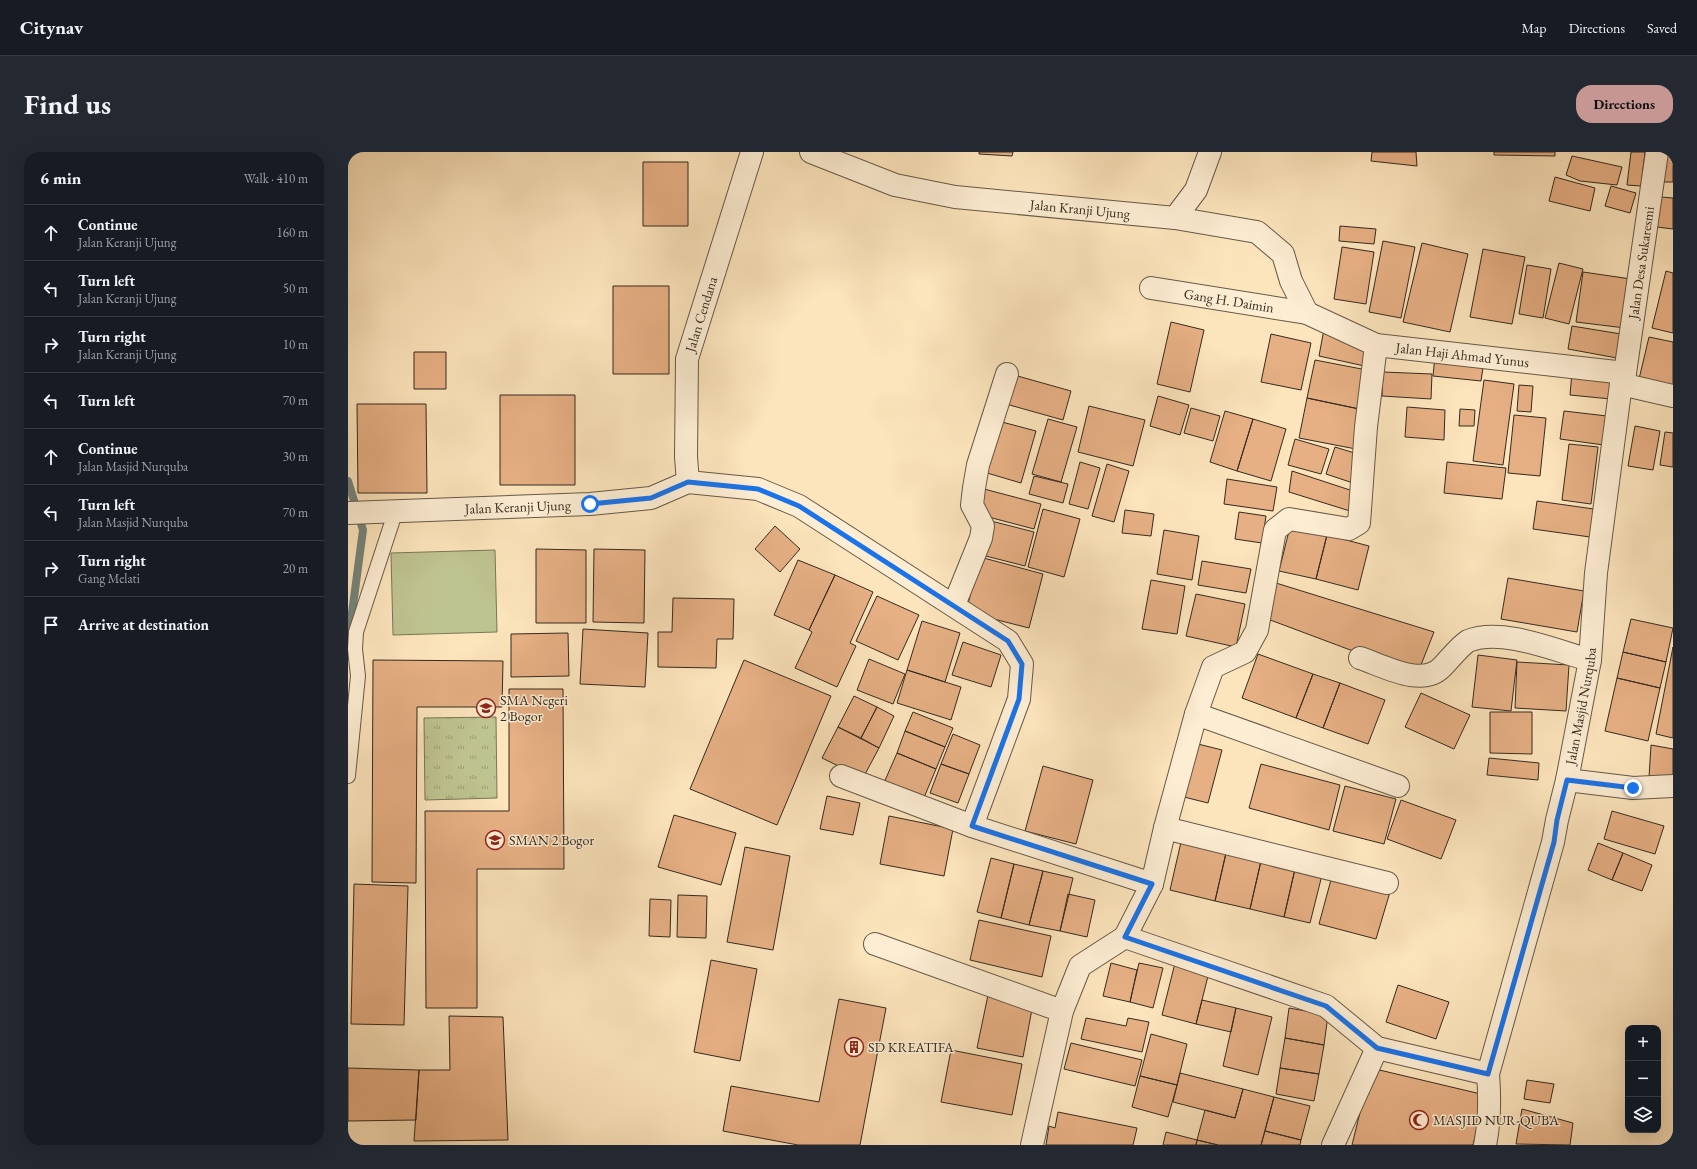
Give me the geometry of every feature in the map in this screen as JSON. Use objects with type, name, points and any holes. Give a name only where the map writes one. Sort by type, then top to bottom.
[{"type":"street","name":"Jalan Cendana","points":[[688,482],[686,457],[687,359],[752,152]]},
{"type":"street","name":"Jalan Kranji Ujung","points":[[811,152],[895,185],[955,198],[1175,218],[1256,232],[1282,254],[1291,281],[1307,313]]},
{"type":"street","points":[[1175,218],[1196,190],[1210,152]]},
{"type":"street","name":"Jalan Desa Sukaresmi","points":[[1623,378],[1657,152]]},
{"type":"street","name":"Gang H. Daimin","points":[[1151,288],[1307,313]]},
{"type":"street","name":"Jalan Haji Ahmad Yunus","points":[[1307,313],[1376,345],[1623,378],[1673,396]]},
{"type":"street","points":[[1032,1145],[1062,1011],[1080,966],[1125,937],[1152,884],[1165,828],[1196,714],[1213,667],[1245,652],[1256,630],[1275,530],[1289,519],[1349,529],[1359,523],[1366,427],[1376,345]]},
{"type":"street","points":[[954,605],[980,538],[983,526],[972,505],[974,488],[978,465],[1007,374]]},
{"type":"street","name":"Jalan Masjid Nurquba","points":[[1484,1145],[1488,1129],[1490,1103],[1488,1074],[1554,842],[1557,820],[1567,780],[1590,660],[1596,573],[1623,378]]},
{"type":"street","name":"Jalan Keranji Ujung","points":[[349,513],[590,504],[651,498],[688,482],[758,489],[799,506],[1008,641],[1022,664],[1019,699],[972,826]]},
{"type":"street","points":[[1360,658],[1417,677],[1428,676],[1436,673],[1467,642],[1486,638],[1509,638],[1590,660]]},
{"type":"street","points":[[1196,714],[1398,786]]},
{"type":"street","points":[[841,776],[972,826],[1152,884]]},
{"type":"street","points":[[1567,780],[1633,788],[1673,786]]},
{"type":"street","points":[[1165,828],[1387,883]]},
{"type":"street","points":[[1125,937],[1326,1006],[1377,1048],[1488,1074]]},
{"type":"street","points":[[875,944],[1062,1011]]},
{"type":"street","points":[[1333,1145],[1377,1048]]},
{"type":"lane","points":[[348,776],[358,676],[355,649],[356,632],[389,511]]},
{"type":"green space","points":[[495,550],[497,632],[393,635],[391,553]]},
{"type":"green space","points":[[496,717],[497,798],[425,800],[424,718]]},
{"type":"building","points":[[979,152],[1013,152],[1012,156],[979,154]]},
{"type":"building","points":[[1372,152],[1416,152],[1417,166],[1371,161]]},
{"type":"building","points":[[1494,152],[1555,152],[1555,156],[1494,155]]},
{"type":"building","points":[[1631,152],[1645,152],[1641,186],[1627,185]]},
{"type":"building","points":[[1665,152],[1673,152],[1673,182],[1663,182]]},
{"type":"building","points":[[1572,156],[1622,167],[1617,185],[1580,181],[1566,175]]},
{"type":"building","points":[[643,162],[688,162],[688,226],[643,226]]},
{"type":"building","points":[[1555,177],[1595,188],[1590,211],[1549,201]]},
{"type":"building","points":[[1611,186],[1636,193],[1630,213],[1605,206]]},
{"type":"building","points":[[1661,197],[1673,198],[1673,229],[1657,227]]},
{"type":"building","points":[[1340,226],[1376,229],[1374,244],[1339,241]]},
{"type":"building","points":[[1383,241],[1415,247],[1401,318],[1369,312]]},
{"type":"building","points":[[1422,243],[1468,254],[1450,332],[1403,322]]},
{"type":"building","points":[[1342,247],[1374,252],[1366,304],[1334,299]]},
{"type":"building","points":[[1483,249],[1525,257],[1512,324],[1470,317]]},
{"type":"building","points":[[1559,263],[1583,269],[1569,324],[1545,318]]},
{"type":"building","points":[[1527,265],[1551,269],[1543,318],[1519,314]]},
{"type":"building","points":[[1666,271],[1673,273],[1673,333],[1652,328]]},
{"type":"building","points":[[1583,272],[1631,279],[1625,328],[1576,322]]},
{"type":"building","points":[[613,286],[669,286],[669,374],[613,374]]},
{"type":"building","points":[[1171,322],[1204,330],[1190,392],[1157,384]]},
{"type":"building","points":[[1572,326],[1621,334],[1617,358],[1568,349]]},
{"type":"building","points":[[1324,329],[1370,344],[1369,367],[1319,356]]},
{"type":"building","points":[[1271,334],[1311,343],[1301,390],[1261,382]]},
{"type":"building","points":[[1649,337],[1673,342],[1673,387],[1639,379]]},
{"type":"building","points":[[414,352],[446,352],[446,389],[414,389]]},
{"type":"building","points":[[1435,356],[1484,361],[1481,381],[1433,376]]},
{"type":"building","points":[[1315,360],[1372,371],[1364,410],[1307,398]]},
{"type":"building","points":[[1383,372],[1432,374],[1431,399],[1382,396]]},
{"type":"building","points":[[1572,372],[1613,375],[1611,399],[1570,395]]},
{"type":"building","points":[[1014,375],[1071,391],[1063,420],[1006,404]]},
{"type":"building","points":[[1484,380],[1514,384],[1503,465],[1473,461]]},
{"type":"building","points":[[1519,385],[1533,386],[1531,412],[1517,411]]},
{"type":"building","points":[[500,395],[575,395],[575,485],[500,485]]},
{"type":"building","points":[[1158,396],[1189,405],[1180,435],[1150,426]]},
{"type":"building","points":[[1307,398],[1364,410],[1356,449],[1299,438]]},
{"type":"building","points":[[357,404],[426,404],[427,493],[358,493]]},
{"type":"building","points":[[1089,406],[1145,420],[1133,466],[1078,452]]},
{"type":"building","points":[[1407,407],[1445,410],[1444,440],[1405,437]]},
{"type":"building","points":[[1191,408],[1220,416],[1213,441],[1184,433]]},
{"type":"building","points":[[1460,409],[1475,410],[1474,426],[1459,426]]},
{"type":"building","points":[[1225,411],[1253,419],[1237,471],[1210,462]]},
{"type":"building","points":[[1564,411],[1607,416],[1604,445],[1560,439]]},
{"type":"building","points":[[1514,415],[1546,418],[1540,476],[1508,473]]},
{"type":"building","points":[[1048,419],[1077,427],[1061,482],[1032,474]]},
{"type":"building","points":[[1253,419],[1286,429],[1271,481],[1237,471]]},
{"type":"building","points":[[1002,422],[1036,431],[1021,483],[987,473]]},
{"type":"building","points":[[1635,426],[1660,431],[1653,470],[1628,466]]},
{"type":"building","points":[[1665,432],[1673,433],[1673,467],[1660,465]]},
{"type":"building","points":[[1295,439],[1329,449],[1321,474],[1288,465]]},
{"type":"building","points":[[1569,444],[1598,447],[1591,504],[1562,500]]},
{"type":"building","points":[[1335,447],[1361,455],[1353,483],[1326,474]]},
{"type":"building","points":[[1080,462],[1100,468],[1088,509],[1069,504]]},
{"type":"building","points":[[1447,462],[1506,468],[1502,499],[1444,493]]},
{"type":"building","points":[[1107,464],[1129,471],[1114,522],[1092,516]]},
{"type":"building","points":[[1292,471],[1356,492],[1350,511],[1289,492]]},
{"type":"building","points":[[1034,476],[1068,484],[1063,503],[1029,494]]},
{"type":"building","points":[[1227,479],[1277,487],[1273,511],[1224,504]]},
{"type":"building","points":[[984,489],[1041,504],[1034,529],[977,514]]},
{"type":"building","points":[[1537,501],[1594,509],[1590,537],[1533,529]]},
{"type":"building","points":[[1043,509],[1080,519],[1064,577],[1028,567]]},
{"type":"building","points":[[1125,510],[1154,514],[1151,536],[1122,533]]},
{"type":"building","points":[[1239,512],[1266,516],[1262,543],[1235,539]]},
{"type":"building","points":[[987,520],[1034,532],[1025,566],[978,554]]},
{"type":"building","points":[[775,526],[800,549],[780,572],[755,549]]},
{"type":"building","points":[[1290,527],[1327,535],[1316,579],[1279,571]]},
{"type":"building","points":[[1164,530],[1199,536],[1192,580],[1157,574]]},
{"type":"building","points":[[1327,535],[1369,546],[1358,590],[1316,579]]},
{"type":"building","points":[[536,549],[586,550],[586,623],[536,623]]},
{"type":"building","points":[[594,549],[645,550],[644,623],[593,622]]},
{"type":"building","points":[[980,557],[1043,574],[1029,628],[966,612]]},
{"type":"building","points":[[798,560],[835,575],[809,630],[774,615]]},
{"type":"building","points":[[1202,561],[1251,569],[1246,593],[1198,585]]},
{"type":"building","points":[[835,575],[873,592],[850,643],[856,646],[837,687],[795,668],[812,632],[809,630]]},
{"type":"building","points":[[1508,578],[1584,591],[1577,632],[1501,619]]},
{"type":"building","points":[[1151,580],[1185,586],[1177,634],[1142,629]]},
{"type":"building","points":[[1276,583],[1434,632],[1417,675],[1265,618]]},
{"type":"building","points":[[1196,594],[1245,604],[1236,647],[1186,636]]},
{"type":"building","points":[[877,596],[919,615],[898,660],[856,641]]},
{"type":"building","points":[[673,598],[734,599],[733,639],[717,639],[716,668],[658,667],[658,632],[672,632]]},
{"type":"building","points":[[1631,619],[1673,628],[1666,662],[1623,652]]},
{"type":"building","points":[[922,621],[960,633],[945,682],[907,670]]},
{"type":"building","points":[[583,629],[648,633],[645,687],[580,684]]},
{"type":"building","points":[[568,633],[569,676],[511,677],[511,634]]},
{"type":"building","points":[[963,642],[1001,655],[991,687],[952,675]]},
{"type":"building","points":[[1673,647],[1673,738],[1656,734]]},
{"type":"building","points":[[1623,652],[1666,662],[1660,688],[1617,678]]},
{"type":"building","points":[[1258,654],[1313,674],[1296,718],[1242,698]]},
{"type":"building","points":[[1478,655],[1517,660],[1511,711],[1472,707]]},
{"type":"building","points":[[869,659],[905,674],[893,704],[857,690]]},
{"type":"building","points":[[373,660],[503,661],[502,707],[417,707],[416,883],[372,882]]},
{"type":"building","points":[[744,660],[831,696],[777,825],[690,789]]},
{"type":"building","points":[[1517,662],[1569,665],[1566,711],[1515,708]]},
{"type":"building","points":[[907,670],[961,687],[951,720],[897,703]]},
{"type":"building","points":[[1313,674],[1340,683],[1323,728],[1296,718]]},
{"type":"building","points":[[1617,678],[1660,688],[1648,741],[1605,731]]},
{"type":"building","points":[[1340,683],[1385,700],[1368,744],[1323,728]]},
{"type":"building","name":"SMAN 2 Bogor","points":[[509,689],[563,689],[564,869],[477,869],[477,1008],[426,1008],[425,811],[509,811]]},
{"type":"building","points":[[1421,693],[1470,715],[1454,749],[1405,727]]},
{"type":"building","points":[[854,696],[877,707],[861,738],[838,727]]},
{"type":"building","points":[[877,707],[894,716],[879,748],[861,738]]},
{"type":"building","points":[[913,712],[953,728],[945,747],[905,731]]},
{"type":"building","points":[[1490,712],[1532,712],[1532,754],[1490,753]]},
{"type":"building","points":[[838,727],[879,748],[863,778],[822,758]]},
{"type":"building","points":[[905,731],[945,747],[936,769],[897,753]]},
{"type":"building","points":[[953,734],[980,745],[969,774],[941,764]]},
{"type":"building","points":[[1190,742],[1222,750],[1208,803],[1176,795]]},
{"type":"building","points":[[1651,745],[1673,749],[1673,776],[1649,778]]},
{"type":"building","points":[[897,753],[936,769],[923,800],[883,785]]},
{"type":"building","points":[[1489,758],[1539,763],[1538,780],[1487,775]]},
{"type":"building","points":[[941,764],[969,774],[958,803],[930,793]]},
{"type":"building","points":[[1261,764],[1340,785],[1329,830],[1249,808]]},
{"type":"building","points":[[1043,766],[1093,780],[1076,844],[1025,831]]},
{"type":"building","points":[[1345,786],[1396,799],[1384,844],[1333,831]]},
{"type":"building","points":[[827,796],[860,803],[853,835],[820,829]]},
{"type":"building","points":[[1401,800],[1456,820],[1441,859],[1387,839]]},
{"type":"building","points":[[1612,811],[1664,826],[1655,854],[1604,839]]},
{"type":"building","points":[[674,815],[736,833],[721,885],[658,867]]},
{"type":"building","points":[[889,816],[953,829],[944,876],[880,864]]},
{"type":"building","points":[[1181,842],[1226,853],[1215,901],[1170,890]]},
{"type":"building","points":[[1598,843],[1623,853],[1612,880],[1588,870]]},
{"type":"building","points":[[745,847],[790,856],[773,950],[727,942]]},
{"type":"building","points":[[1226,853],[1261,861],[1250,909],[1215,901]]},
{"type":"building","points":[[1623,853],[1652,865],[1642,891],[1612,880]]},
{"type":"building","points":[[991,858],[1014,864],[1001,918],[977,912]]},
{"type":"building","points":[[1261,861],[1295,869],[1284,917],[1250,909]]},
{"type":"building","points":[[1014,864],[1043,871],[1029,925],[1001,918]]},
{"type":"building","points":[[1295,869],[1322,875],[1310,923],[1284,917]]},
{"type":"building","points":[[1043,871],[1073,878],[1060,931],[1029,925]]},
{"type":"building","points":[[1332,876],[1390,892],[1376,939],[1319,924]]},
{"type":"building","points":[[354,884],[408,886],[404,1025],[351,1024]]},
{"type":"building","points":[[1068,894],[1095,900],[1087,937],[1060,931]]},
{"type":"building","points":[[678,895],[707,896],[706,938],[677,937]]},
{"type":"building","points":[[650,899],[671,900],[670,937],[649,936]]},
{"type":"building","points":[[979,920],[1051,936],[1042,977],[970,960]]},
{"type":"building","points":[[711,960],[757,969],[740,1061],[694,1052]]},
{"type":"building","points":[[1111,963],[1137,970],[1130,1002],[1103,996]]},
{"type":"building","points":[[1139,963],[1163,968],[1153,1008],[1130,1002]]},
{"type":"building","points":[[1175,963],[1209,972],[1196,1024],[1162,1015]]},
{"type":"building","points":[[1398,985],[1449,1002],[1436,1039],[1386,1022]]},
{"type":"building","points":[[988,995],[1033,1004],[1023,1057],[977,1048]]},
{"type":"building","name":"SD KREATIFA","points":[[839,999],[886,1008],[860,1145],[798,1145],[723,1131],[731,1086],[819,1102]]},
{"type":"building","points":[[1202,1000],[1236,1008],[1231,1032],[1196,1024]]},
{"type":"building","points":[[1236,1008],[1272,1017],[1258,1075],[1223,1066]]},
{"type":"building","points":[[1289,1008],[1328,1015],[1324,1045],[1285,1038]]},
{"type":"building","points":[[449,1016],[503,1017],[508,1140],[414,1141],[419,1070],[450,1070]]},
{"type":"building","points":[[1086,1018],[1126,1026],[1128,1018],[1149,1022],[1142,1052],[1081,1039]]},
{"type":"building","points":[[1151,1034],[1187,1044],[1177,1085],[1140,1076]]},
{"type":"building","points":[[1285,1038],[1324,1045],[1319,1074],[1280,1068]]},
{"type":"building","points":[[1071,1043],[1142,1060],[1135,1086],[1064,1069]]},
{"type":"building","points":[[951,1050],[1022,1064],[1012,1115],[941,1102]]},
{"type":"building","points":[[348,1068],[419,1070],[416,1120],[348,1121]]},
{"type":"building","points":[[1280,1068],[1319,1074],[1314,1101],[1276,1094]]},
{"type":"building","name":"MASJID NUR-QUBA","points":[[1371,1068],[1485,1095],[1473,1145],[1352,1145]]},
{"type":"building","points":[[1180,1073],[1243,1089],[1235,1118],[1173,1102]]},
{"type":"building","points":[[1140,1076],[1177,1085],[1168,1117],[1132,1107]]},
{"type":"building","points":[[1527,1080],[1554,1084],[1550,1103],[1524,1099]]},
{"type":"building","points":[[1243,1089],[1274,1097],[1261,1145],[1218,1145],[1197,1140],[1205,1110],[1235,1118]]},
{"type":"building","points":[[1274,1097],[1310,1106],[1301,1140],[1265,1131]]},
{"type":"building","points":[[1522,1109],[1573,1123],[1570,1145],[1516,1144]]},
{"type":"building","points":[[1058,1112],[1137,1128],[1133,1145],[1046,1145],[1049,1126],[1055,1128]]},
{"type":"building","points":[[1265,1131],[1301,1140],[1300,1145],[1261,1145]]},
{"type":"building","points":[[1166,1132],[1197,1140],[1196,1145],[1163,1145]]},
{"type":"building","points":[[1197,1140],[1218,1145],[1196,1145]]},
{"type":"waterway","points":[[348,481],[363,530],[348,643]]},
{"type":"place","name":"SMA Negeri 2 Bogor","points":[[486,708]]},
{"type":"place","name":"SMAN 2 Bogor","points":[[495,840]]},
{"type":"place","name":"SD KREATIFA","points":[[854,1047]]},
{"type":"place","name":"MASJID NUR-QUBA","points":[[1419,1120]]},
{"type":"route","points":[[590,504],[651,498],[688,482],[758,489],[799,506],[1008,641],[1022,664],[1019,699],[972,826],[1152,884],[1125,937],[1326,1006],[1377,1048],[1488,1074],[1554,842],[1557,820],[1567,780],[1633,788]]}]
